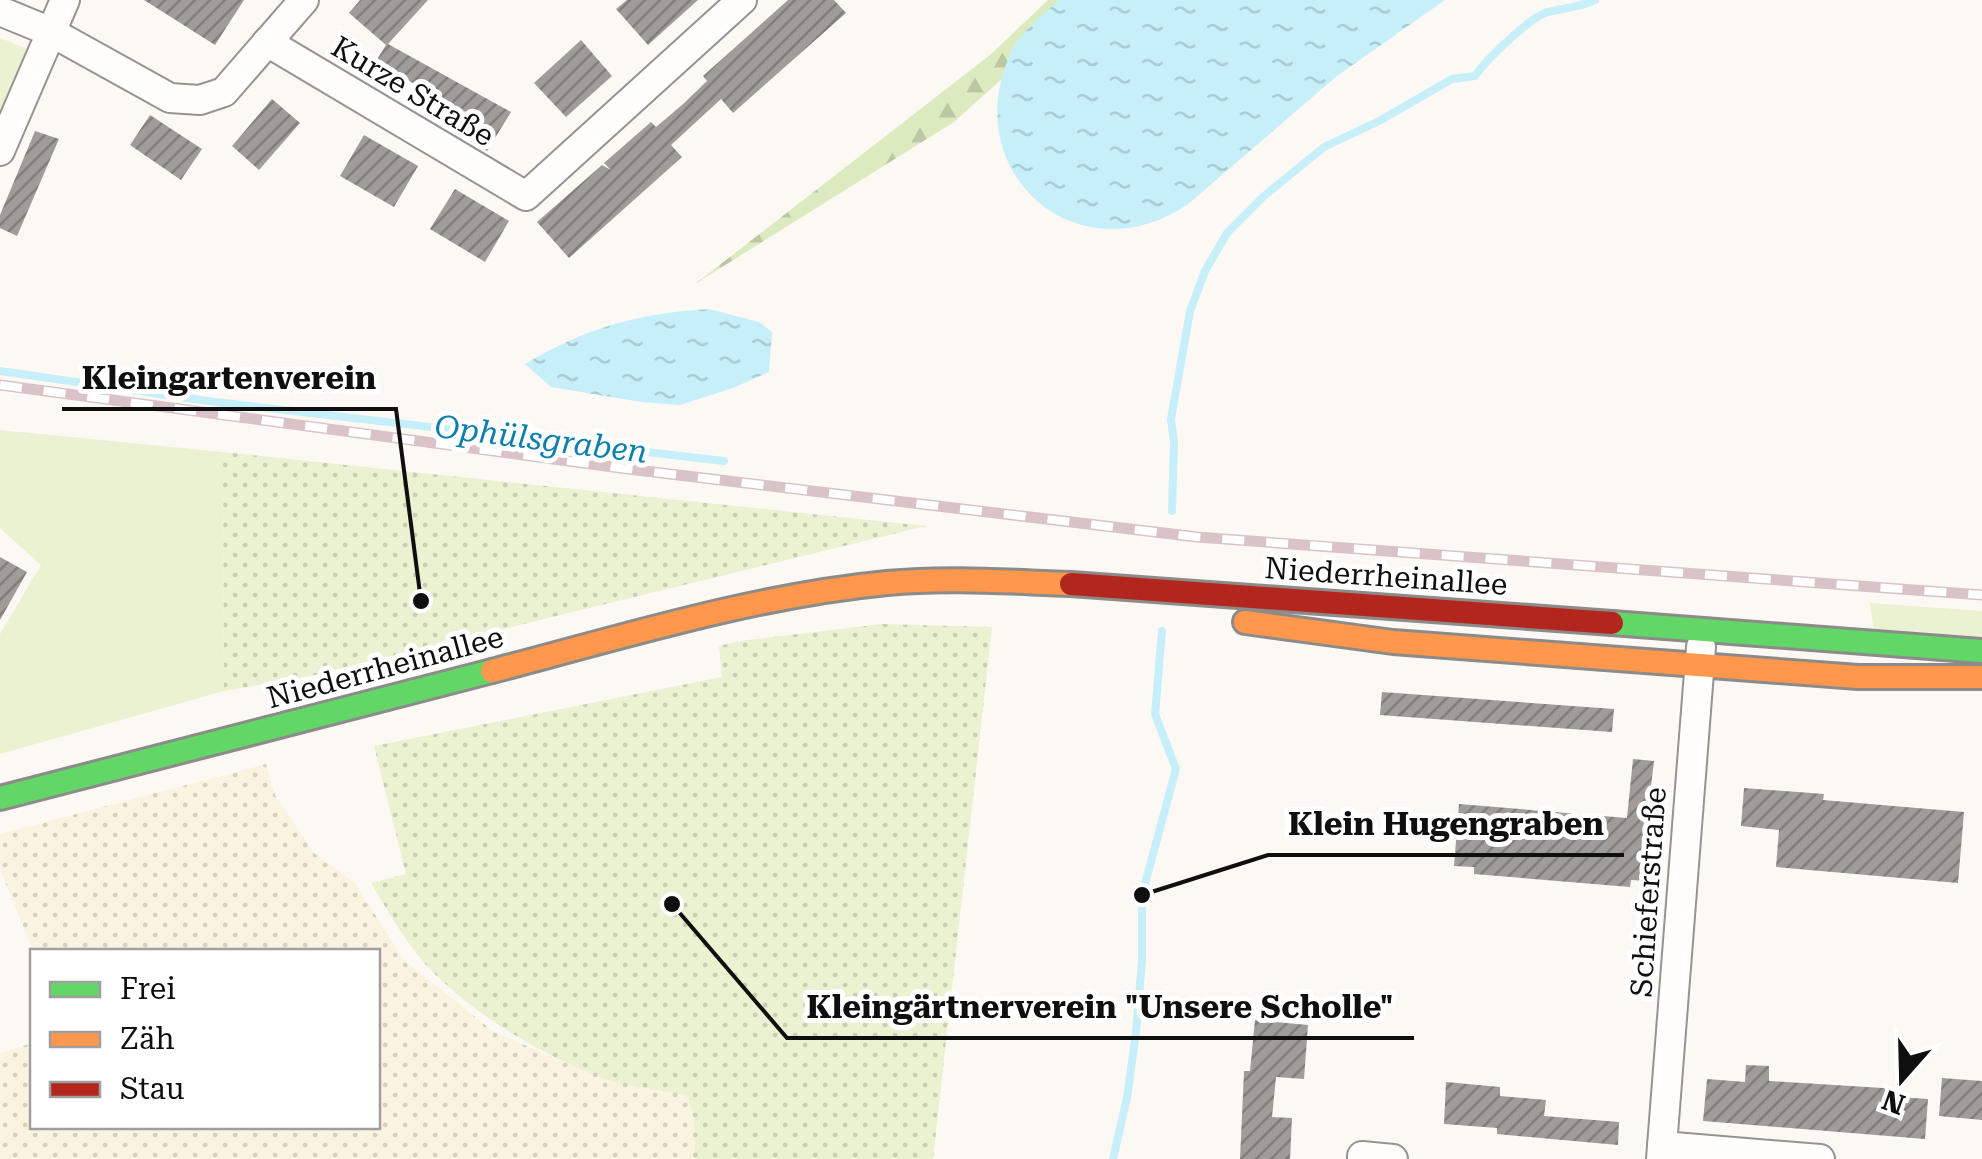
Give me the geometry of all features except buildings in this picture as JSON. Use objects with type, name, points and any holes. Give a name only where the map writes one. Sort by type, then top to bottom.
[{"type":"main road","name":"Niederrheinallee","points":[[0,798],[726,610],[886,582],[1017,580],[1982,651]]},
{"type":"main road","name":"Niederrheinallee","points":[[786,600],[1040,606]]},
{"type":"main road","name":"Niederrheinallee","points":[[1212,619],[1393,642],[1858,677],[1982,677]]},
{"type":"street","points":[[0,151],[65,0]]},
{"type":"street","points":[[0,11],[52,32],[170,98],[200,100],[224,92],[304,0]]},
{"type":"street","name":"Kurze Straße","points":[[267,42],[526,196],[742,0]]},
{"type":"street","name":"Schieferstraße","points":[[1661,1153],[1703,631]]},
{"type":"street","points":[[1661,1153],[1820,1159]]},
{"type":"street","points":[[1362,1159],[1393,1159]]},
{"type":"shaded area","points":[[266,764],[275,795],[314,853],[354,882],[404,960],[494,1032],[600,1077],[689,1096],[695,1124],[695,1159],[0,1159],[0,1053],[30,1044],[30,1129],[380,1129],[380,949],[32,949],[0,869],[0,834]]},
{"type":"green space","points":[[1048,0],[1090,0],[954,122],[695,284],[990,55]]},
{"type":"green space","points":[[0,38],[28,49],[0,120]]},
{"type":"green space","points":[[0,430],[223,452],[224,691],[0,754],[0,634],[41,565],[0,528]]},
{"type":"green space","points":[[223,452],[926,526],[310,676],[224,691]]},
{"type":"green space","points":[[1870,603],[1982,611],[1982,641],[1874,632]]},
{"type":"green space","points":[[882,624],[992,627],[933,1159],[695,1159],[695,1124],[688,1096],[597,1076],[494,1022],[419,957],[371,883],[406,874],[374,746],[722,677],[719,646],[739,641]]},
{"type":"water","points":[[1059,0],[1445,0],[1337,76],[1187,205],[1145,225],[1104,229],[1067,220],[1036,200],[1013,171],[1000,135],[999,94],[1012,50]]},
{"type":"water","points":[[709,309],[759,322],[772,332],[769,372],[680,405],[551,387],[525,364],[613,324]]},
{"type":"waterway","name":"Ophülsgraben","points":[[1172,511],[1171,419],[1190,311],[1205,271],[1227,233],[1264,196],[1324,147],[1452,79],[1475,76],[1540,15],[1595,0]]},
{"type":"waterway","name":"Ophülsgraben","points":[[0,371],[215,402],[724,461]]},
{"type":"waterway","points":[[1113,1159],[1136,1032],[1142,895],[1176,769],[1155,714],[1162,631]]},
{"type":"railway","points":[[0,385],[628,469],[1197,537],[1982,595]]},
{"type":"traffic: fast","points":[[1612,623],[1982,651]]},
{"type":"traffic: fast","points":[[0,798],[492,671]]},
{"type":"traffic: slow","points":[[492,671],[688,619],[837,589],[933,580],[1071,584]]},
{"type":"traffic: slow","points":[[1245,622],[1393,642],[1858,677],[1982,677]]},
{"type":"traffic: jam","points":[[1071,584],[1612,623]]},
{"type":"place","name":"Kleingartenverein","points":[[421,601]]},
{"type":"place","name":"Klein Hugengraben","points":[[1142,895]]},
{"type":"place","name":"Kleingärtnerverein \"Unsere Scholle\"","points":[[672,904]]}]
